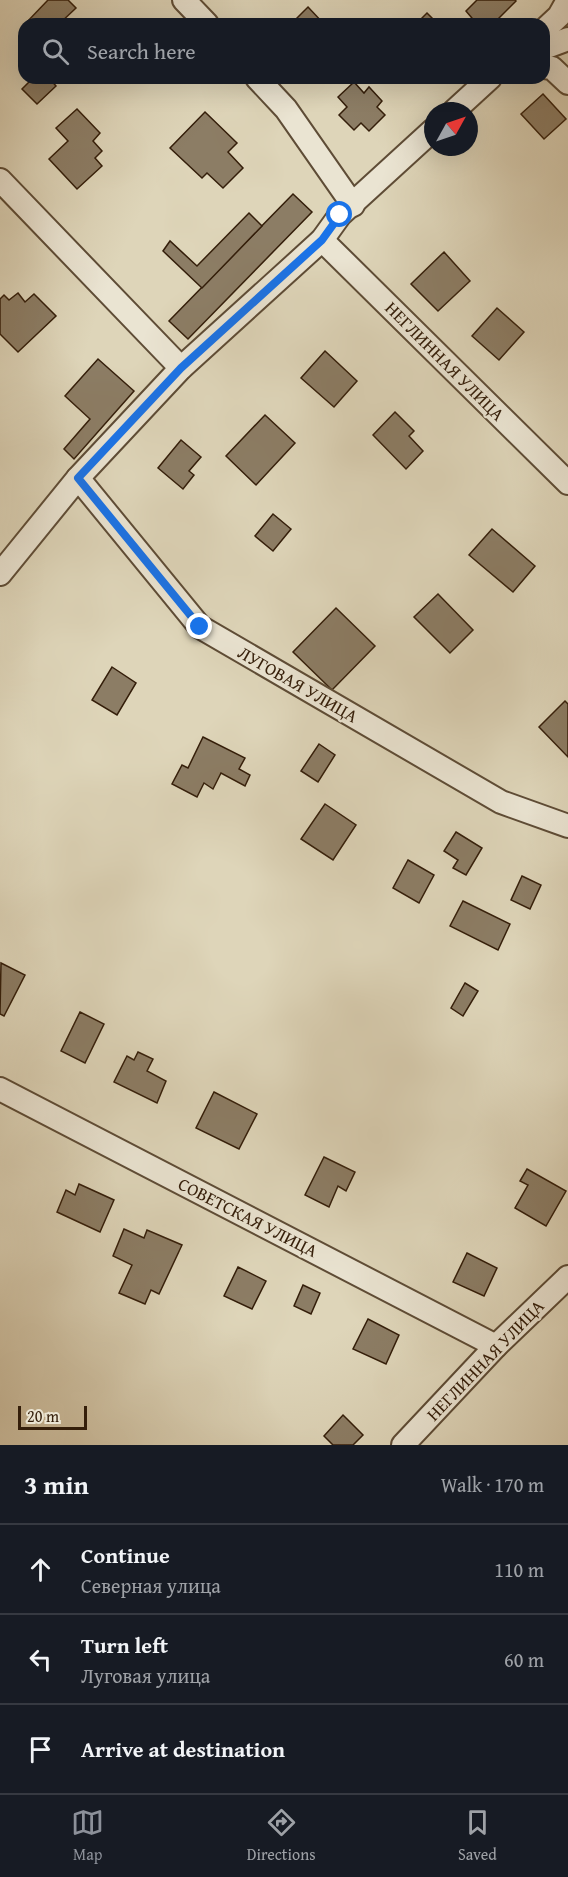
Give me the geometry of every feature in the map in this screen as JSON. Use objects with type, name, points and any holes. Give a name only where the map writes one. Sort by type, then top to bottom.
[{"type":"street","points":[[184,0],[201,18]]},
{"type":"street","points":[[550,24],[559,16],[568,0]]},
{"type":"street","points":[[550,46],[568,39]]},
{"type":"street","points":[[550,68],[568,82]]},
{"type":"street","points":[[263,84],[286,109],[353,205]]},
{"type":"street","points":[[464,102],[483,84]]},
{"type":"street","points":[[0,574],[78,478],[181,368],[322,240],[340,215],[424,138]]},
{"type":"street","points":[[0,180],[181,368]]},
{"type":"street","name":"НЕГЛИННАЯ УЛИЦА","points":[[322,240],[568,483]]},
{"type":"street","name":"ЛУГОВАЯ УЛИЦА","points":[[78,478],[200,627],[501,802],[568,826]]},
{"type":"street","name":"СОВЕТСКАЯ УЛИЦА","points":[[0,1089],[496,1346]]},
{"type":"street","name":"НЕГЛИННАЯ УЛИЦА","points":[[404,1445],[496,1346],[568,1277]]},
{"type":"building","points":[[48,0],[68,0],[76,8],[65,18],[31,18]]},
{"type":"building","points":[[477,0],[516,1],[499,18],[472,18],[466,11]]},
{"type":"building","points":[[308,7],[318,18],[297,18]]},
{"type":"building","points":[[427,13],[432,18],[422,18]]},
{"type":"building","points":[[27,84],[54,84],[56,86],[37,104],[22,89]]},
{"type":"building","points":[[352,84],[356,84],[364,93],[369,87],[382,101],[377,107],[385,115],[369,131],[361,123],[354,130],[339,115],[347,107],[338,97]]},
{"type":"building","points":[[543,94],[566,119],[544,139],[521,114]]},
{"type":"building","points":[[77,109],[100,133],[93,141],[102,151],[95,158],[102,166],[77,189],[49,159],[68,141],[56,128]]},
{"type":"building","points":[[205,112],[237,143],[228,152],[243,168],[223,188],[207,173],[202,178],[170,148]]},
{"type":"building","points":[[293,194],[312,212],[188,339],[169,321]]},
{"type":"building","points":[[249,213],[262,226],[202,288],[163,251],[170,241],[197,266]]},
{"type":"building","points":[[444,252],[470,281],[438,311],[411,284]]},
{"type":"building","points":[[18,293],[25,302],[34,294],[56,316],[18,352],[0,334],[0,299],[4,295],[9,300]]},
{"type":"building","points":[[497,308],[524,332],[499,360],[472,336]]},
{"type":"building","points":[[325,351],[357,381],[334,407],[301,378]]},
{"type":"building","points":[[98,359],[134,391],[74,459],[64,449],[90,419],[65,396]]},
{"type":"building","points":[[395,412],[414,431],[409,436],[423,451],[406,469],[373,435]]},
{"type":"building","points":[[265,415],[295,443],[256,485],[226,456]]},
{"type":"building","points":[[181,440],[201,457],[189,471],[194,475],[183,489],[158,468]]},
{"type":"building","points":[[273,514],[291,529],[273,551],[255,536]]},
{"type":"building","points":[[492,529],[535,566],[513,592],[469,555]]},
{"type":"building","points":[[438,594],[473,630],[450,653],[414,617]]},
{"type":"building","points":[[336,608],[375,646],[332,690],[293,652]]},
{"type":"building","points":[[112,667],[136,683],[117,715],[92,700]]},
{"type":"building","points":[[565,701],[568,704],[568,757],[539,727]]},
{"type":"building","points":[[203,737],[245,758],[239,769],[250,775],[245,786],[221,773],[213,789],[204,783],[197,797],[172,784],[182,765],[188,768]]},
{"type":"building","points":[[319,744],[335,755],[318,782],[301,771]]},
{"type":"building","points":[[325,804],[356,825],[333,860],[301,839]]},
{"type":"building","points":[[456,832],[482,848],[466,875],[453,868],[458,860],[444,851]]},
{"type":"building","points":[[408,860],[434,875],[419,903],[393,888]]},
{"type":"building","points":[[522,876],[541,885],[530,909],[511,900]]},
{"type":"building","points":[[463,901],[510,924],[498,950],[450,926]]},
{"type":"building","points":[[1,963],[25,975],[4,1016],[0,1014]]},
{"type":"building","points":[[465,983],[478,991],[463,1016],[451,1008]]},
{"type":"building","points":[[80,1012],[104,1024],[85,1063],[61,1051]]},
{"type":"building","points":[[138,1052],[153,1059],[147,1071],[166,1081],[157,1103],[114,1082],[127,1056],[134,1060]]},
{"type":"building","points":[[214,1092],[257,1114],[239,1149],[196,1128]]},
{"type":"building","points":[[324,1157],[355,1172],[346,1191],[338,1186],[329,1207],[305,1195]]},
{"type":"building","points":[[527,1169],[566,1191],[546,1226],[515,1208],[528,1185],[520,1181]]},
{"type":"building","points":[[79,1184],[114,1200],[100,1232],[57,1212],[66,1190],[75,1195]]},
{"type":"building","points":[[124,1229],[144,1238],[147,1230],[182,1245],[159,1294],[151,1290],[145,1304],[119,1293],[132,1265],[113,1256]]},
{"type":"building","points":[[467,1253],[497,1268],[484,1296],[453,1282]]},
{"type":"building","points":[[238,1267],[266,1281],[252,1309],[224,1296]]},
{"type":"building","points":[[303,1285],[320,1293],[311,1314],[294,1306]]},
{"type":"building","points":[[368,1319],[399,1335],[386,1364],[353,1349]]},
{"type":"building","points":[[343,1415],[363,1435],[353,1445],[333,1445],[324,1436]]},
{"type":"route","points":[[200,627],[78,478],[181,368],[322,240],[340,215]]}]
